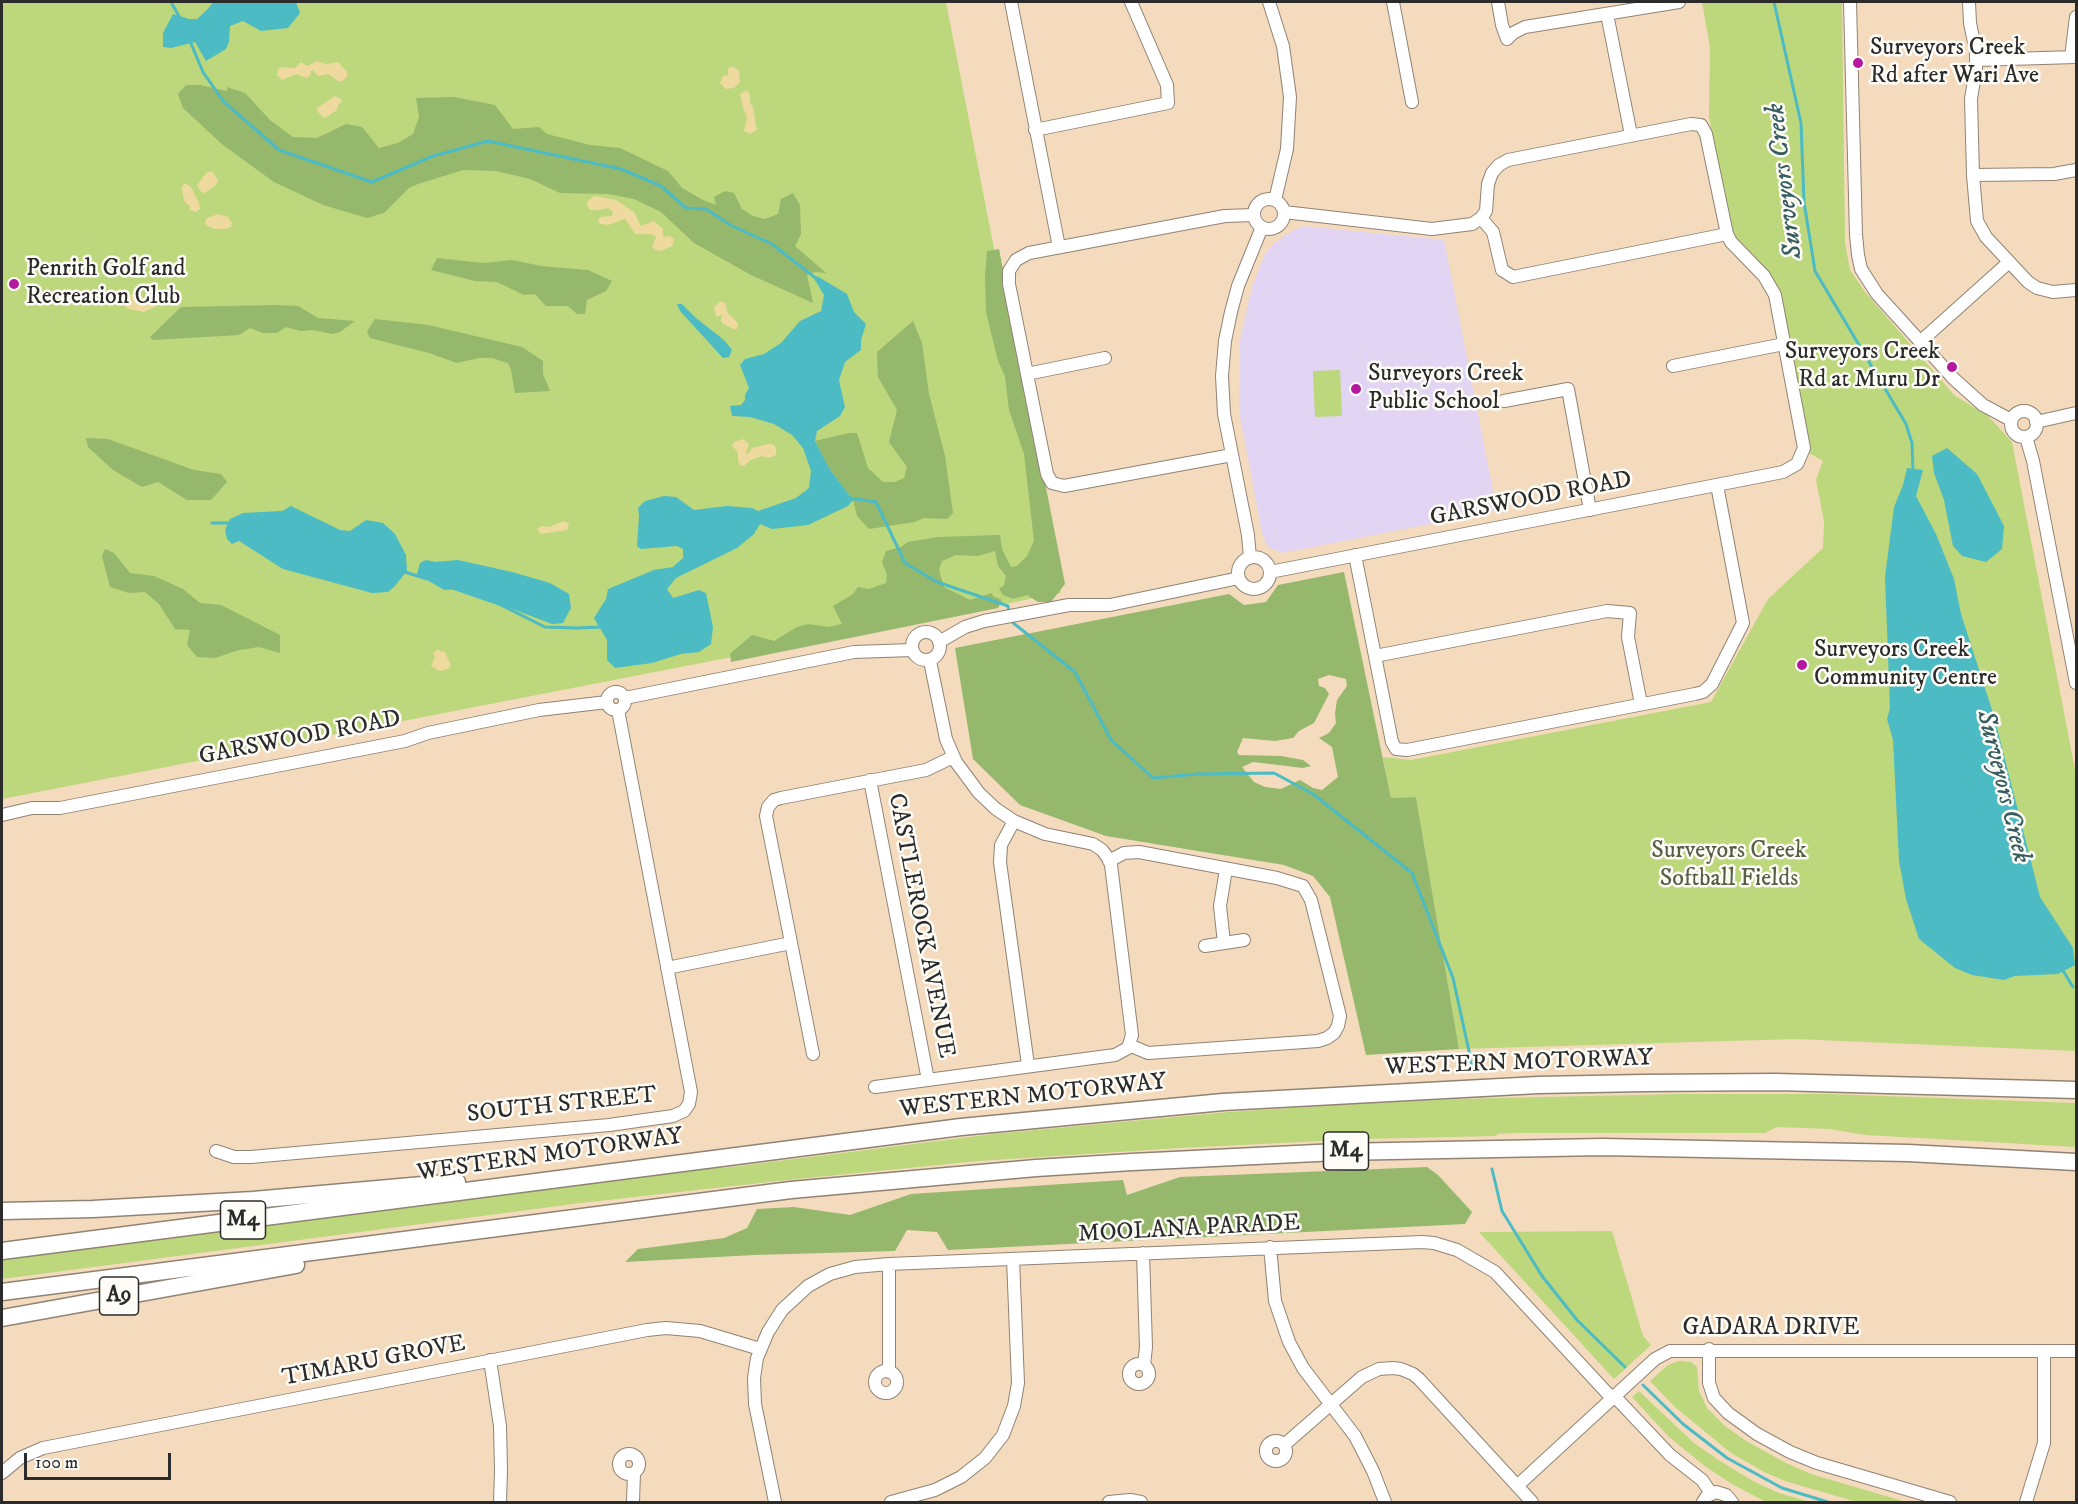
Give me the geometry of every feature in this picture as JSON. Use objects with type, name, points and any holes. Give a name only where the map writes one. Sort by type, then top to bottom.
[{"type":"highway","name":"WESTERN MOTORWAY","points":[[2,1251],[961,1127],[1302,1096],[1538,1084],[1677,1082],[1898,1084],[2076,1090]]},
{"type":"highway","name":"M4","points":[[2,1292],[791,1190],[1036,1168],[1204,1157],[1414,1149],[1603,1147],[1908,1153],[2076,1162]]},
{"type":"highway","name":"M4","points":[[2,1211],[93,1209],[253,1200],[457,1182],[484,1189]]},
{"type":"highway","name":"A9","points":[[2,1318],[321,1260],[344,1248]]},
{"type":"street","points":[[1011,2],[1059,248]]},
{"type":"street","points":[[1035,130],[1168,103],[1167,85],[1131,2]]},
{"type":"street","points":[[1269,2],[1283,46],[1290,97],[1287,149],[1275,200]]},
{"type":"street","points":[[1393,2],[1412,102]]},
{"type":"street","points":[[1498,2],[1502,25],[1508,39],[1513,33],[1525,27],[1679,2]]},
{"type":"street","points":[[1850,2],[1858,255],[1862,269],[1877,294],[1954,380],[1983,405],[2012,420]]},
{"type":"street","points":[[1969,2],[1976,60],[1971,99],[1973,175],[1975,213],[1980,228],[2008,263],[2028,282],[2042,290],[2060,292],[2076,290]]},
{"type":"street","points":[[1607,14],[1631,135]]},
{"type":"street","points":[[1976,60],[2074,57],[2076,17]]},
{"type":"street","points":[[1284,213],[1437,230],[1472,224],[1481,218],[1488,207],[1487,187],[1490,177],[1504,161],[1698,124],[1703,126],[1706,134],[1727,234],[1731,242],[1761,272],[1771,286],[1776,300],[1784,344],[1673,366]]},
{"type":"street","points":[[1973,175],[2054,174],[2076,170]]},
{"type":"street","points":[[1262,200],[1275,200],[1281,205],[1284,213],[1279,225],[1271,228],[1262,227],[1254,215],[1256,206],[1262,200]]},
{"type":"street","points":[[1232,455],[1064,486],[1054,485],[1047,474],[1009,284],[1009,271],[1013,262],[1024,255],[1225,216],[1254,215]]},
{"type":"street","points":[[1481,218],[1493,232],[1502,270],[1510,278],[1727,234]]},
{"type":"street","points":[[1250,558],[1248,535],[1222,390],[1225,341],[1238,286],[1262,227]]},
{"type":"street","points":[[1921,341],[2008,263]]},
{"type":"street","name":"GARSWOOD ROAD","points":[[1270,572],[1783,472],[1797,464],[1803,453],[1804,444],[1784,344]]},
{"type":"street","points":[[1028,374],[1105,358]]},
{"type":"street","points":[[1504,401],[1568,388],[1590,510]]},
{"type":"street","points":[[2024,412],[2032,414],[2036,422],[2035,429],[2026,437],[2016,434],[2011,428],[2016,414],[2024,412]]},
{"type":"street","points":[[2036,422],[2076,413]]},
{"type":"street","points":[[2026,437],[2033,460],[2076,683]]},
{"type":"street","points":[[1355,555],[1392,742],[1400,750],[1695,694],[1706,690],[1715,680],[1742,628],[1743,612],[1717,485]]},
{"type":"street","points":[[1250,558],[1266,562],[1270,572],[1267,583],[1258,589],[1247,588],[1239,578],[1241,563],[1250,558]]},
{"type":"street","points":[[939,642],[966,627],[984,621],[1069,605],[1100,606],[1120,603],[1239,578]]},
{"type":"street","points":[[1375,656],[1607,611],[1630,613],[1628,637],[1641,704]]},
{"type":"street","points":[[930,661],[919,658],[912,650],[913,642],[919,634],[930,633],[939,642]]},
{"type":"street","points":[[930,661],[938,653],[939,642]]},
{"type":"street","points":[[625,698],[854,652],[912,650]]},
{"type":"street","points":[[875,1087],[1028,1065],[1110,1056],[1123,1052],[1129,1046],[1132,1027],[1109,861],[1102,850],[1093,844],[1045,834],[1014,821],[979,794],[953,757],[942,728],[930,661]]},
{"type":"street","points":[[615,692],[621,693],[625,698],[624,706],[618,710],[612,709],[607,702],[609,696],[615,692]]},
{"type":"street","name":"GARSWOOD ROAD","points":[[2,814],[32,808],[60,808],[405,741],[428,733],[539,710],[607,702]]},
{"type":"street","name":"SOUTH STREET","points":[[216,1151],[234,1157],[251,1158],[609,1125],[680,1114],[689,1104],[691,1092],[618,710]]},
{"type":"street","points":[[813,1054],[766,816],[767,802],[927,770],[953,757]]},
{"type":"street","name":"CASTLEROCK AVENUE","points":[[870,780],[928,1080]]},
{"type":"street","points":[[1014,821],[1001,845],[999,858],[1028,1065]]},
{"type":"street","points":[[1109,861],[1124,853],[1134,852],[1300,884],[1306,888],[1311,900],[1340,1012],[1340,1022],[1336,1030],[1327,1038],[1148,1053],[1129,1046]]},
{"type":"street","points":[[1224,943],[1220,906],[1226,869]]},
{"type":"street","points":[[1205,946],[1244,940]]},
{"type":"street","points":[[667,968],[791,943]]},
{"type":"street","name":"MOOLANA PARADE","points":[[775,1503],[754,1395],[754,1378],[760,1349],[782,1310],[808,1286],[830,1274],[846,1268],[889,1264],[1422,1242],[1456,1250],[1495,1272],[1608,1394],[1614,1397],[1670,1455],[1702,1480],[1707,1498],[1721,1493],[1726,1495],[1732,1503]]},
{"type":"street","points":[[1270,1247],[1273,1290],[1284,1332],[1303,1368],[1361,1446],[1385,1503]]},
{"type":"street","points":[[1143,1253],[1146,1347],[1144,1365]]},
{"type":"street","points":[[891,1503],[935,1490],[961,1477],[986,1458],[1003,1435],[1014,1406],[1018,1383],[1013,1259]]},
{"type":"street","points":[[889,1264],[889,1372]]},
{"type":"street","name":"TIMARU GROVE","points":[[2,1473],[20,1458],[43,1448],[659,1329],[700,1331],[760,1349]]},
{"type":"street","points":[[1709,1349],[1709,1383],[1714,1398],[1728,1413],[1757,1434],[1790,1452],[1817,1463],[1950,1503]]},
{"type":"street","name":"GADARA DRIVE","points":[[1517,1486],[1661,1354],[1675,1350],[2076,1351]]},
{"type":"street","points":[[2026,1503],[2044,1443],[2044,1351]]},
{"type":"street","points":[[490,1360],[500,1426],[500,1503]]},
{"type":"street","points":[[1284,1445],[1362,1377],[1374,1371],[1393,1368],[1407,1371],[1419,1379],[1532,1503]]},
{"type":"street","points":[[633,1503],[634,1473]]},
{"type":"street","points":[[1109,1503],[1130,1500],[1141,1503]]},
{"type":"shaded area","name":"Surveyors Creek Public School","points":[[1304,226],[1444,240],[1497,511],[1282,553],[1268,547],[1262,533],[1239,411],[1240,341],[1250,294],[1253,293],[1251,289],[1265,254],[1272,245],[1290,232]]},
{"type":"green space","points":[[2,2],[946,2],[1061,593],[2,799]]},
{"type":"green space","name":"Surveyors Creek Softball Fields","points":[[1702,2],[1842,2],[1845,243],[1850,270],[1865,292],[1954,395],[1988,416],[2012,442],[2076,775],[2076,1051],[1795,1039],[1459,1049],[1416,797],[1391,798],[1383,757],[1411,760],[1711,702],[1768,599],[1823,548],[1824,521],[1816,480],[1823,461],[1809,453],[1779,292],[1731,232],[1709,117],[1710,48]]},
{"type":"green space","points":[[186,85],[200,85],[227,91],[227,87],[245,93],[270,120],[293,137],[317,138],[346,124],[362,127],[379,148],[398,143],[413,134],[419,117],[416,98],[454,97],[495,105],[513,129],[539,127],[547,134],[590,145],[620,148],[668,171],[682,188],[703,200],[716,205],[714,197],[725,191],[734,193],[742,209],[753,216],[765,219],[778,214],[781,199],[793,193],[800,205],[801,234],[795,246],[826,273],[815,272],[807,275],[813,303],[751,275],[694,243],[661,212],[634,199],[608,194],[560,193],[530,179],[496,171],[463,170],[418,184],[409,188],[384,213],[367,218],[323,205],[274,182],[223,145],[183,108],[178,94]]},
{"type":"green space","points":[[999,249],[1065,584],[1051,602],[1038,602],[1027,595],[1013,599],[1003,595],[999,589],[1004,585],[1006,576],[998,566],[995,551],[978,556],[956,555],[942,561],[939,570],[944,587],[970,600],[992,593],[993,596],[1002,600],[998,608],[731,662],[730,654],[752,635],[774,641],[797,627],[808,624],[829,627],[842,624],[833,606],[853,594],[858,587],[869,589],[886,583],[887,575],[882,562],[886,551],[901,547],[908,542],[937,537],[1000,535],[1002,549],[1011,567],[1017,566],[1027,556],[1034,541],[1024,454],[1009,410],[1005,376],[998,361],[986,312],[987,251]]},
{"type":"green space","points":[[437,258],[483,263],[512,260],[541,266],[588,270],[612,281],[606,291],[587,300],[585,314],[577,314],[568,306],[546,306],[535,294],[524,295],[497,282],[475,281],[431,270]]},
{"type":"green space","points":[[298,306],[318,318],[355,321],[340,332],[332,334],[286,327],[277,333],[263,333],[250,328],[239,335],[153,340],[150,337],[181,307]]},
{"type":"green space","points":[[375,319],[428,325],[522,347],[543,361],[543,374],[550,391],[515,393],[508,363],[492,358],[479,358],[457,363],[429,353],[370,338],[367,331]]},
{"type":"green space","points":[[913,321],[922,343],[929,394],[945,456],[953,513],[947,519],[924,518],[915,522],[869,529],[857,516],[853,500],[829,468],[815,441],[857,433],[868,468],[883,482],[895,482],[904,478],[907,467],[889,442],[897,410],[878,377],[877,352]]},
{"type":"green space","points":[[1340,370],[1342,416],[1315,417],[1313,371]]},
{"type":"green space","points":[[86,438],[108,439],[194,470],[221,474],[227,482],[211,500],[187,500],[158,482],[142,487],[113,470],[88,447]]},
{"type":"green space","points":[[105,549],[114,553],[130,573],[154,576],[183,589],[200,603],[221,605],[280,635],[280,653],[259,647],[239,650],[215,658],[197,657],[187,645],[190,630],[175,629],[159,604],[145,592],[129,593],[110,587],[102,556]]},
{"type":"green space","points":[[1344,572],[1391,798],[1416,797],[1459,1049],[1366,1055],[1330,897],[1313,876],[1284,865],[1106,836],[1020,805],[973,759],[955,648],[1229,594],[1244,605],[1266,602],[1278,585]],"holes":[[[1329,675],[1346,679],[1347,686],[1337,700],[1336,723],[1329,733],[1319,738],[1332,747],[1338,777],[1322,790],[1313,788],[1300,780],[1281,789],[1265,787],[1254,782],[1242,767],[1253,762],[1303,768],[1311,766],[1303,760],[1281,756],[1239,755],[1237,752],[1243,738],[1275,741],[1293,738],[1299,731],[1314,723],[1329,694],[1325,688],[1319,686],[1318,679]]]},
{"type":"green space","points":[[1681,1094],[1829,1094],[2076,1103],[2076,1147],[1866,1135],[1829,1129],[1777,1127],[1765,1133],[1515,1133],[1496,1136],[1363,1139],[1179,1148],[979,1161],[787,1180],[581,1203],[2,1279],[2,1259],[723,1165],[723,1168],[993,1134],[1229,1112],[1338,1105],[1454,1099]]},
{"type":"green space","points":[[1427,1167],[1438,1175],[1472,1212],[1465,1224],[948,1250],[937,1232],[907,1230],[895,1251],[625,1262],[638,1249],[724,1238],[747,1228],[757,1209],[794,1207],[850,1215],[911,1194],[1123,1180],[1127,1195],[1180,1177]]},
{"type":"green space","points":[[1612,1231],[1643,1336],[1651,1345],[1614,1379],[1479,1232]]},
{"type":"green space","points":[[1679,1361],[1691,1362],[1697,1367],[1699,1391],[1707,1408],[1725,1426],[1746,1441],[1811,1474],[1906,1502],[1857,1502],[1788,1482],[1766,1473],[1731,1453],[1675,1407],[1650,1381],[1668,1365]]},
{"type":"green space","points":[[1639,1391],[1694,1443],[1720,1461],[1753,1481],[1779,1493],[1810,1502],[1766,1502],[1732,1484],[1706,1467],[1669,1437],[1632,1397]]},
{"type":"sand","points":[[317,61],[326,64],[338,62],[347,72],[347,77],[338,81],[328,74],[318,76],[313,70],[306,78],[296,74],[282,80],[277,75],[278,69],[282,67],[295,68],[301,62],[307,66]]},
{"type":"sand","points":[[730,67],[739,71],[740,82],[734,88],[726,89],[720,83],[723,76],[728,75]]},
{"type":"sand","points":[[746,90],[750,94],[757,130],[750,134],[744,131],[747,117],[740,94]]},
{"type":"sand","points":[[335,96],[342,101],[337,110],[323,117],[317,108]]},
{"type":"sand","points":[[207,172],[213,172],[218,180],[216,185],[205,193],[201,192],[197,185]]},
{"type":"sand","points":[[185,183],[191,187],[199,203],[200,209],[196,212],[190,210],[190,206],[184,201],[182,187]]},
{"type":"sand","points":[[594,196],[616,200],[634,212],[641,226],[654,221],[663,229],[663,237],[670,236],[674,239],[672,246],[661,251],[655,250],[652,247],[656,237],[651,234],[635,234],[625,219],[608,225],[600,224],[598,221],[600,217],[612,216],[613,212],[608,208],[590,210],[586,203]]},
{"type":"sand","points":[[218,214],[228,217],[232,223],[231,227],[215,229],[206,225],[207,218]]},
{"type":"sand","points":[[132,294],[152,299],[155,307],[144,312],[128,309],[124,301]]},
{"type":"sand","points":[[720,301],[725,303],[728,313],[738,323],[737,329],[722,323],[723,315],[716,317],[714,307]]},
{"type":"sand","points":[[743,439],[749,444],[746,454],[752,448],[769,444],[776,448],[776,455],[769,458],[762,456],[751,460],[744,466],[740,465],[738,452],[732,446],[734,442]]},
{"type":"sand","points":[[564,521],[569,524],[567,530],[541,534],[537,529],[541,526],[549,527]]},
{"type":"sand","points":[[437,650],[445,652],[451,666],[447,669],[440,671],[431,666],[435,657],[433,653]]},
{"type":"water","points":[[213,2],[296,2],[300,13],[288,28],[261,31],[243,21],[230,26],[226,49],[206,61],[195,42],[171,48],[163,47],[163,33],[173,14],[197,19]]},
{"type":"water","points":[[817,276],[847,294],[854,312],[866,324],[861,340],[861,350],[845,362],[839,380],[845,407],[840,416],[817,431],[815,441],[829,468],[853,500],[848,506],[808,525],[772,529],[760,524],[754,534],[737,548],[676,578],[667,589],[673,598],[699,590],[706,593],[713,627],[711,644],[699,652],[681,654],[652,663],[615,668],[607,660],[607,640],[594,618],[606,599],[608,589],[654,570],[673,567],[683,558],[683,549],[677,546],[641,549],[637,546],[638,508],[645,501],[664,496],[676,497],[694,510],[727,506],[752,508],[758,511],[796,498],[809,488],[811,471],[803,448],[792,435],[774,424],[750,417],[732,416],[730,406],[741,405],[749,388],[740,365],[745,359],[764,354],[781,343],[800,321],[821,311],[824,295],[815,280]]},
{"type":"water","points":[[677,304],[682,304],[724,340],[732,350],[729,357],[723,358],[680,311]]},
{"type":"water","points":[[1947,448],[1977,474],[2004,526],[2002,549],[1986,562],[1962,556],[1953,546],[1944,500],[1934,473],[1932,456]]},
{"type":"water","points":[[1907,468],[1923,470],[1916,496],[1936,534],[1954,579],[1961,614],[1994,716],[2040,897],[2073,948],[2075,965],[2058,974],[2015,976],[2004,980],[1972,975],[1955,968],[1919,939],[1906,899],[1899,861],[1893,740],[1887,719],[1890,708],[1885,577],[1894,507]]},
{"type":"water","points":[[291,506],[340,530],[350,531],[366,520],[383,523],[395,534],[406,555],[407,571],[388,592],[372,593],[283,569],[239,541],[232,544],[227,539],[225,530],[230,519],[243,513],[282,511]]},
{"type":"water","points":[[426,560],[435,562],[458,560],[550,583],[569,594],[571,608],[563,623],[552,624],[460,589],[444,590],[417,574],[420,563]]},
{"type":"waterway","points":[[171,2],[180,18]]},
{"type":"waterway","name":"Surveyors Creek","points":[[1774,2],[1801,123],[1804,202],[1815,271],[1906,424],[1912,443],[1913,470]]},
{"type":"waterway","points":[[190,41],[203,72],[223,101],[279,150],[372,182],[433,156],[488,141],[621,169],[661,186],[686,208],[706,209],[730,225],[772,244],[818,280]]},
{"type":"waterway","points":[[849,498],[876,502],[905,563],[937,582],[1008,606],[1009,612]]},
{"type":"waterway","points":[[212,523],[232,523]]},
{"type":"waterway","points":[[402,571],[427,579]]},
{"type":"waterway","points":[[453,588],[499,604],[545,627],[603,627]]},
{"type":"waterway","points":[[1011,618],[1012,622],[1075,672],[1111,740],[1153,778],[1198,774],[1274,773],[1313,794],[1412,873],[1453,978],[1472,1065]]},
{"type":"waterway","name":"Surveyors Creek","points":[[2062,969],[2073,987]]},
{"type":"waterway","points":[[1492,1169],[1502,1211],[1542,1276],[1577,1320],[1625,1367]]},
{"type":"waterway","points":[[1643,1385],[1683,1424],[1727,1458],[1782,1488],[1828,1502]]},
{"type":"place","name":"Surveyors Creek Rd after Wari Ave","points":[[1858,63]]},
{"type":"place","name":"Penrith Golf and Recreation Club","points":[[14,284]]},
{"type":"place","name":"Surveyors Creek Rd at Muru Dr","points":[[1952,367]]},
{"type":"place","name":"Surveyors Creek Public School","points":[[1356,389]]},
{"type":"place","name":"Surveyors Creek Community Centre","points":[[1802,665]]}]
